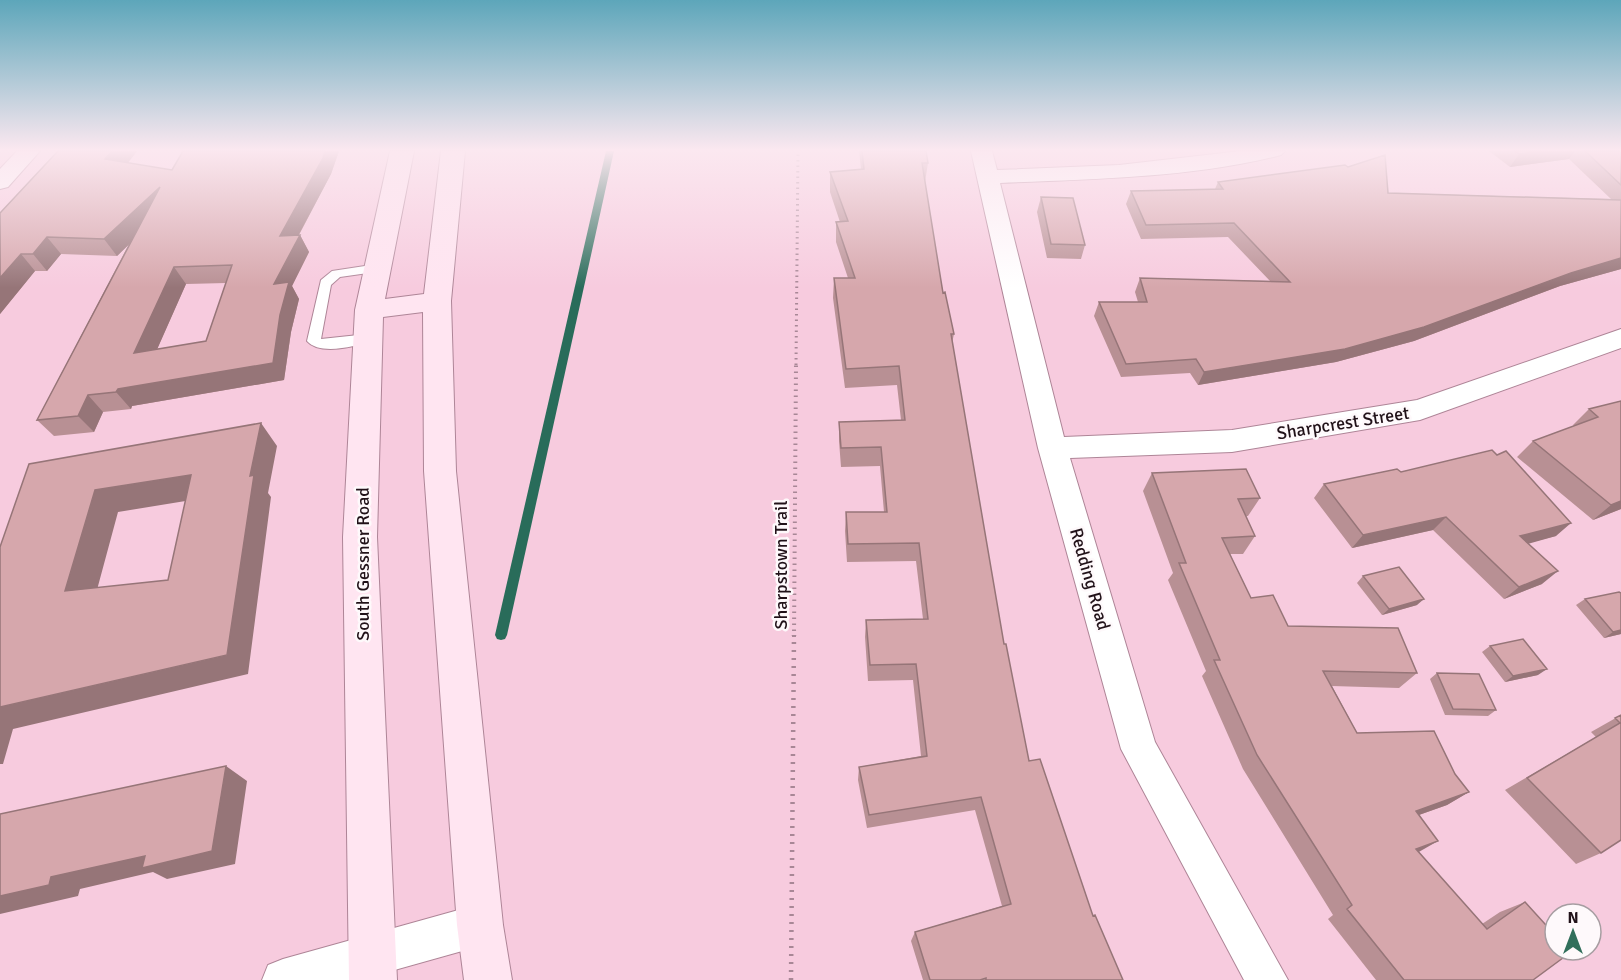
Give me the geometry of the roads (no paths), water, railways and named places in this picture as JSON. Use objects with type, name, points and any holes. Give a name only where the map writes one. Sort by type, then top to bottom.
[{"type":"main road","name":"South Gessner Road","points":[[372,968],[360,537],[369,324],[393,197]]},
{"type":"main road","points":[[448,197],[437,301],[440,471],[480,925],[488,980]]},
{"type":"main road","points":[[369,324],[437,301]]},
{"type":"street","name":"Redding Road","points":[[993,197],[1052,448],[1139,749],[1267,980]]},
{"type":"street","name":"Sharpcrest Street","points":[[1052,448],[1232,441],[1420,410],[1621,338]]},
{"type":"street","points":[[284,980],[372,968],[480,925]]},
{"type":"lane","points":[[369,324],[322,345],[314,341],[325,283],[336,274],[378,268]]},
{"type":"waterway","points":[[501,635],[600,197]]}]
